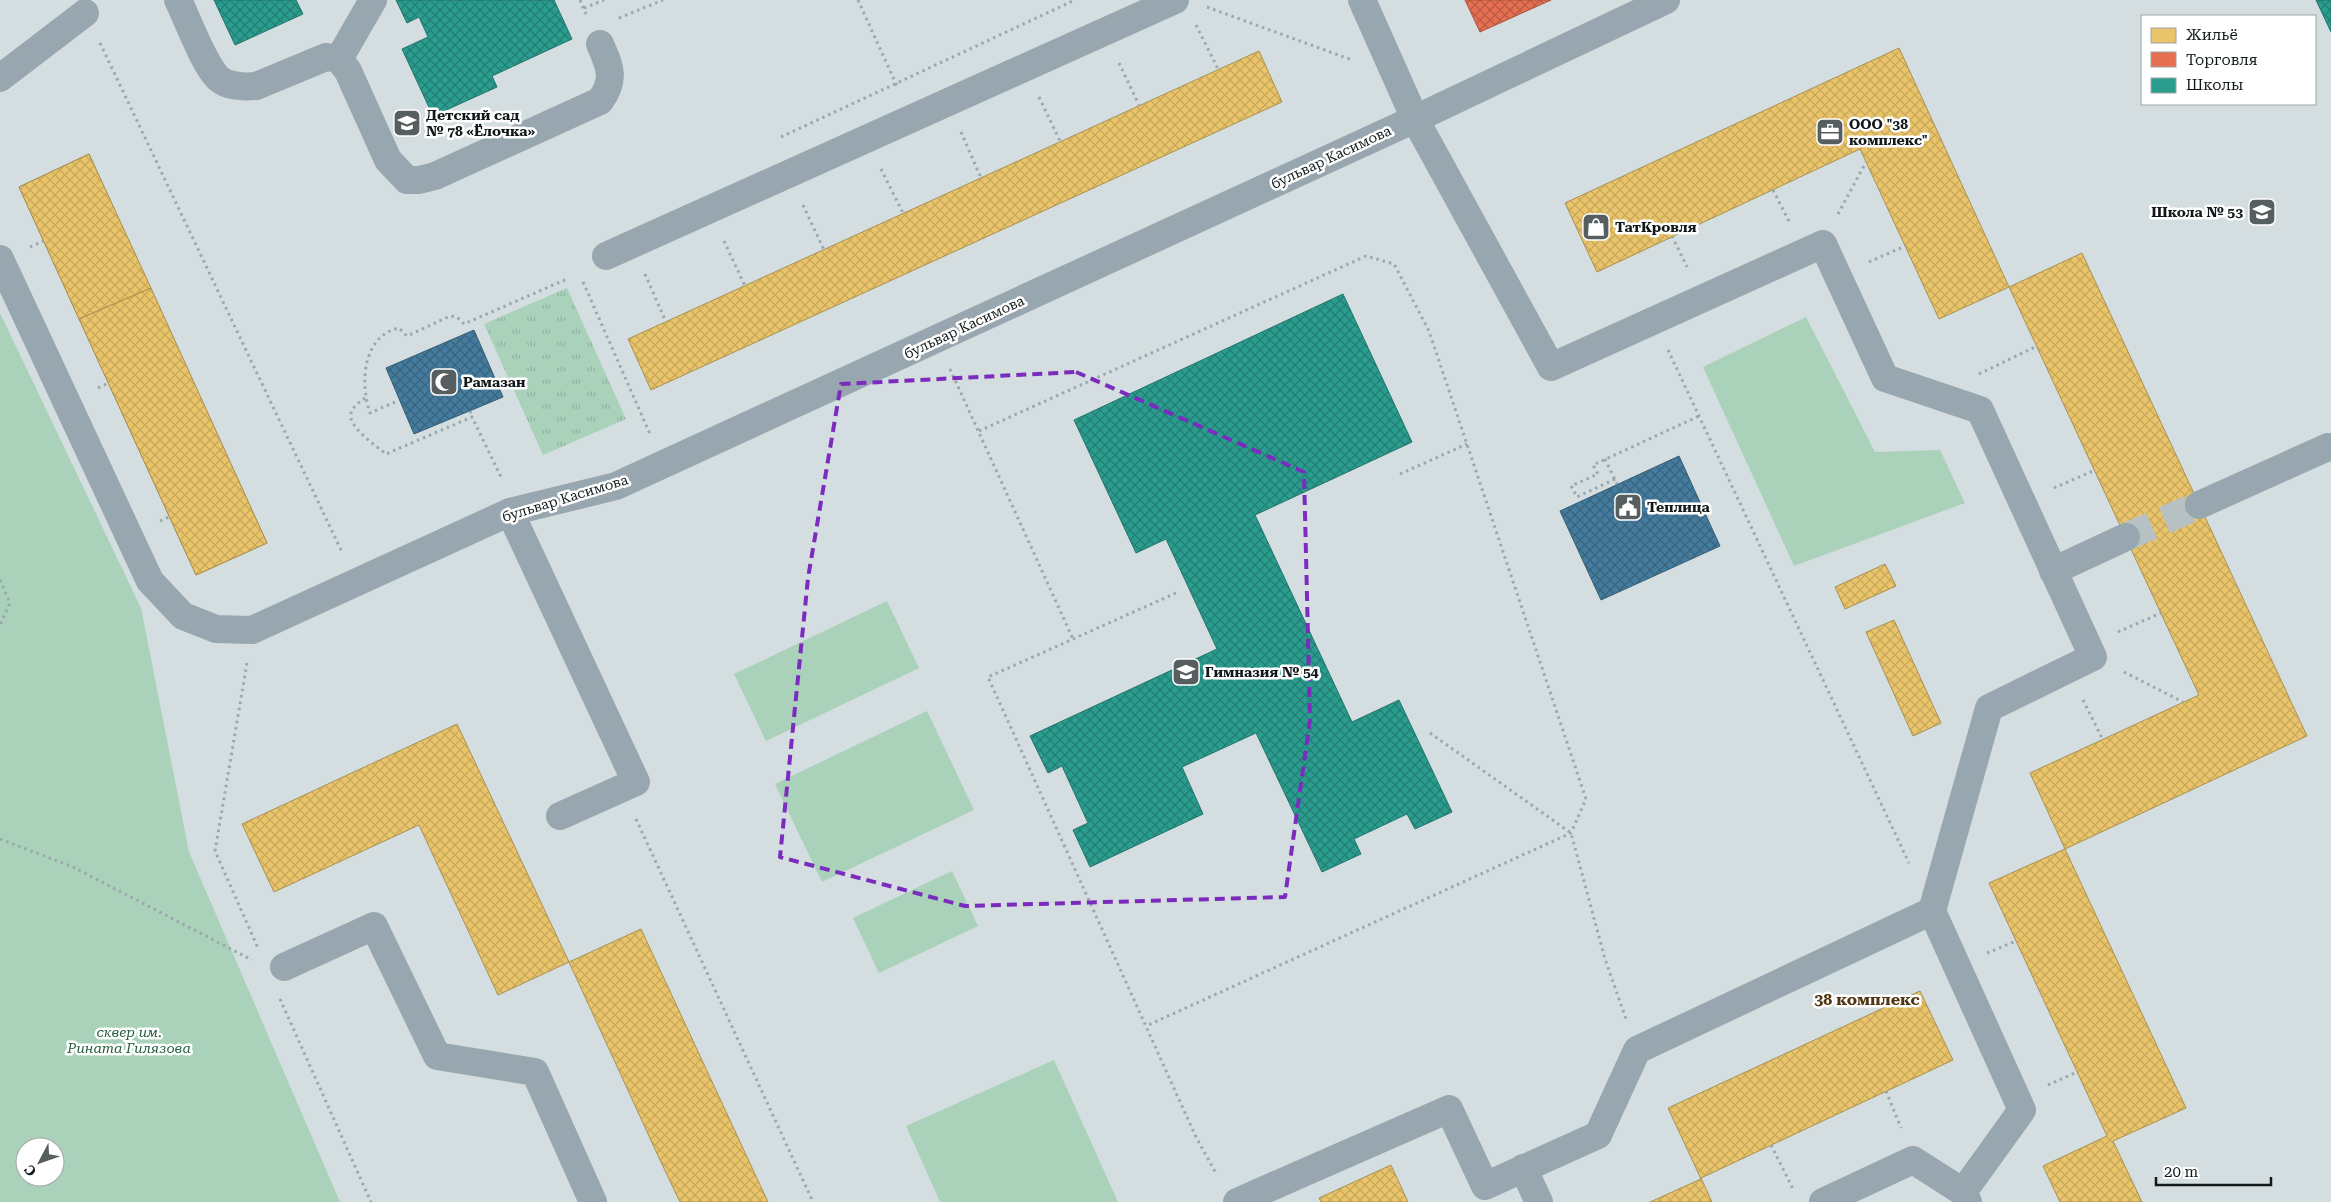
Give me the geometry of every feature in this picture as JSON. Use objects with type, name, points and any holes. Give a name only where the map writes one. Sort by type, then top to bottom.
[{"type":"street","points":[[178,0],[208,64],[218,78],[231,85],[243,87],[256,86],[326,57],[339,59],[348,71],[388,160],[407,180],[419,180],[435,176],[600,101],[608,90],[611,76],[605,33]]},
{"type":"street","points":[[339,59],[373,0]]},
{"type":"street","points":[[1362,0],[1415,119],[1551,367],[1823,244],[1885,378],[1980,410],[2090,651],[2068,669],[1990,708],[1932,911],[2022,1110],[1966,1197],[1913,1160],[1823,1202]]},
{"type":"street","name":"бульвар Касимова","points":[[252,630],[510,512],[616,486],[1415,119],[1666,0]]},
{"type":"street","points":[[606,256],[1104,32],[1188,7]]},
{"type":"street","points":[[0,78],[85,13]]},
{"type":"street","points":[[0,259],[150,581],[183,616],[216,629],[252,630]]},
{"type":"street","points":[[2199,505],[2328,447]]},
{"type":"street","points":[[510,512],[636,782],[560,816]]},
{"type":"street","points":[[2053,571],[2126,537]]},
{"type":"street","points":[[1237,1202],[1449,1109],[1484,1186],[1598,1135],[1637,1050],[1932,911]]},
{"type":"street","points":[[270,965],[374,926],[437,1056],[535,1072],[593,1202]]},
{"type":"street","points":[[1523,1168],[1539,1202]]},
{"type":"path","points":[[584,8],[604,0]]},
{"type":"path","points":[[605,33],[663,0]]},
{"type":"path","points":[[858,0],[912,118]]},
{"type":"path","points":[[1188,7],[1397,77]]},
{"type":"path","points":[[1188,7],[1218,69]]},
{"type":"path","points":[[85,13],[356,581]]},
{"type":"path","points":[[1104,32],[1139,106]]},
{"type":"path","points":[[1026,67],[1060,142]]},
{"type":"path","points":[[948,102],[981,178]]},
{"type":"path","points":[[867,139],[903,213]]},
{"type":"path","points":[[1823,244],[1866,162]]},
{"type":"path","points":[[788,174],[824,250]]},
{"type":"path","points":[[708,210],[745,286]]},
{"type":"path","points":[[632,245],[666,322]]},
{"type":"path","points":[[606,256],[577,270],[664,464]]},
{"type":"path","points":[[979,432],[1366,256],[1394,264],[1429,331],[1586,799],[1571,833],[1605,959],[1637,1050]]},
{"type":"path","points":[[395,402],[370,413],[365,398],[367,361],[378,340],[385,334],[400,328],[407,336],[450,316],[457,317],[464,324],[567,279]]},
{"type":"path","points":[[1654,320],[1932,911]]},
{"type":"path","points":[[1934,395],[2037,346]]},
{"type":"path","points":[[365,398],[352,410],[350,416],[353,424],[386,454],[472,417]]},
{"type":"path","points":[[964,398],[1073,639]]},
{"type":"path","points":[[470,411],[501,478]]},
{"type":"path","points":[[1614,480],[1577,496],[1572,486],[1598,474],[1593,465],[1699,416]]},
{"type":"path","points":[[1400,474],[1467,444]]},
{"type":"path","points":[[1605,459],[1617,484]]},
{"type":"path","points":[[2021,502],[2095,470]]},
{"type":"path","points":[[0,580],[10,603],[0,625]]},
{"type":"path","points":[[1176,593],[988,677],[1196,1137],[1218,1178]]},
{"type":"path","points":[[2090,651],[2161,613]]},
{"type":"path","points":[[252,630],[216,850],[258,949]]},
{"type":"path","points":[[2090,651],[2183,702]]},
{"type":"path","points":[[2068,669],[2103,740]]},
{"type":"path","points":[[1430,733],[1571,833]]},
{"type":"path","points":[[622,788],[813,1202]]},
{"type":"path","points":[[1146,1026],[1571,833]]},
{"type":"path","points":[[0,839],[73,868],[270,965]]},
{"type":"path","points":[[278,994],[370,1202]]},
{"type":"path","points":[[1886,1091],[1913,1160]]},
{"type":"path","points":[[1771,1145],[1795,1194]]},
{"type":"highlighted area","points":[[1076,372],[1304,472],[1310,720],[1285,897],[965,906],[780,857],[808,578],[841,384]]},
{"type":"green space","points":[[567,288],[626,419],[543,455],[484,324]]},
{"type":"green space","name":"сквер им. Рината Гилязова","points":[[0,313],[141,608],[189,852],[340,1202],[0,1202]]},
{"type":"green space","points":[[1806,317],[1875,452],[1940,450],[1965,503],[1794,566],[1703,367]]},
{"type":"green space","points":[[887,601],[919,668],[766,741],[734,674]]},
{"type":"green space","points":[[927,711],[974,810],[822,882],[775,784]]},
{"type":"green space","points":[[952,871],[978,926],[879,973],[853,918]]},
{"type":"green space","points":[[1054,1060],[1118,1202],[940,1202],[906,1126]]},
{"type":"building: Жильё","points":[[1899,48],[2009,287],[1939,319],[1860,149],[1597,272],[1565,203]]},
{"type":"building: Жильё","points":[[1259,51],[1282,102],[651,390],[628,339]]},
{"type":"building: Жильё","points":[[89,154],[267,543],[196,575],[19,187]]},
{"type":"building: Жильё","points":[[89,154],[151,288],[79,319],[19,187]]},
{"type":"building: Жильё","points":[[2082,253],[2307,736],[2065,849],[2030,773],[2199,695],[2009,287]]},
{"type":"building: Жильё","points":[[151,288],[267,543],[196,575],[79,319]]},
{"type":"building: Жильё","points":[[1885,564],[1896,586],[1845,609],[1835,587]]},
{"type":"building: Жильё","points":[[1894,620],[1941,723],[1913,736],[1866,632]]},
{"type":"building: Жильё","points":[[457,724],[569,962],[498,995],[419,825],[274,892],[242,824]]},
{"type":"building: Жильё","points":[[2065,849],[2186,1108],[2113,1141],[2142,1202],[2060,1202],[2043,1166],[2107,1136],[1989,883]]},
{"type":"building: Жильё","points":[[641,929],[768,1202],[680,1202],[660,1160],[569,962]]},
{"type":"building: Жильё","points":[[1920,991],[1953,1060],[1701,1178],[1712,1202],[1650,1202],[1701,1179],[1668,1108]]},
{"type":"building: Жильё","points":[[1391,1165],[1408,1202],[1321,1202],[1319,1198]]},
{"type":"building: Торговля","points":[[1465,0],[1551,0],[1480,32]]},
{"type":"building: Школы","points":[[214,0],[296,0],[303,14],[235,45]]},
{"type":"building: Школы","points":[[396,0],[554,0],[572,39],[492,76],[497,87],[433,116],[402,49],[428,37],[419,17],[407,23]]},
{"type":"building: Школы","points":[[2316,0],[2331,0],[2331,32]]},
{"type":"building: Школы","points":[[1343,294],[1412,442],[1255,515],[1352,722],[1399,700],[1452,812],[1415,829],[1407,814],[1354,839],[1361,854],[1322,872],[1256,733],[1182,767],[1203,814],[1090,867],[1073,830],[1088,823],[1062,766],[1048,773],[1030,736],[1217,649],[1166,539],[1136,553],[1074,420]]},
{"type":"building: Учреждения","name":"Рамазан","points":[[474,330],[503,397],[414,434],[386,368]]},
{"type":"building: Учреждения","points":[[1679,456],[1720,546],[1601,600],[1560,511]]},
{"type":"tunnel","points":[[2126,537],[2199,505]]},
{"type":"place","name":"Детский сад № 78 «Ёлочка»","points":[[407,123]]},
{"type":"place","name":"ООО \"38 комплекс\"","points":[[1830,132]]},
{"type":"place","name":"Школа № 53","points":[[2262,212]]},
{"type":"place","name":"ТатКровля","points":[[1596,227]]},
{"type":"place","name":"Рамазан","points":[[444,382]]},
{"type":"place","name":"Теплица","points":[[1628,507]]},
{"type":"place","name":"Гимназия № 54","points":[[1186,672]]},
{"type":"district","name":"38 комплекс","points":[[1867,999]]}]
